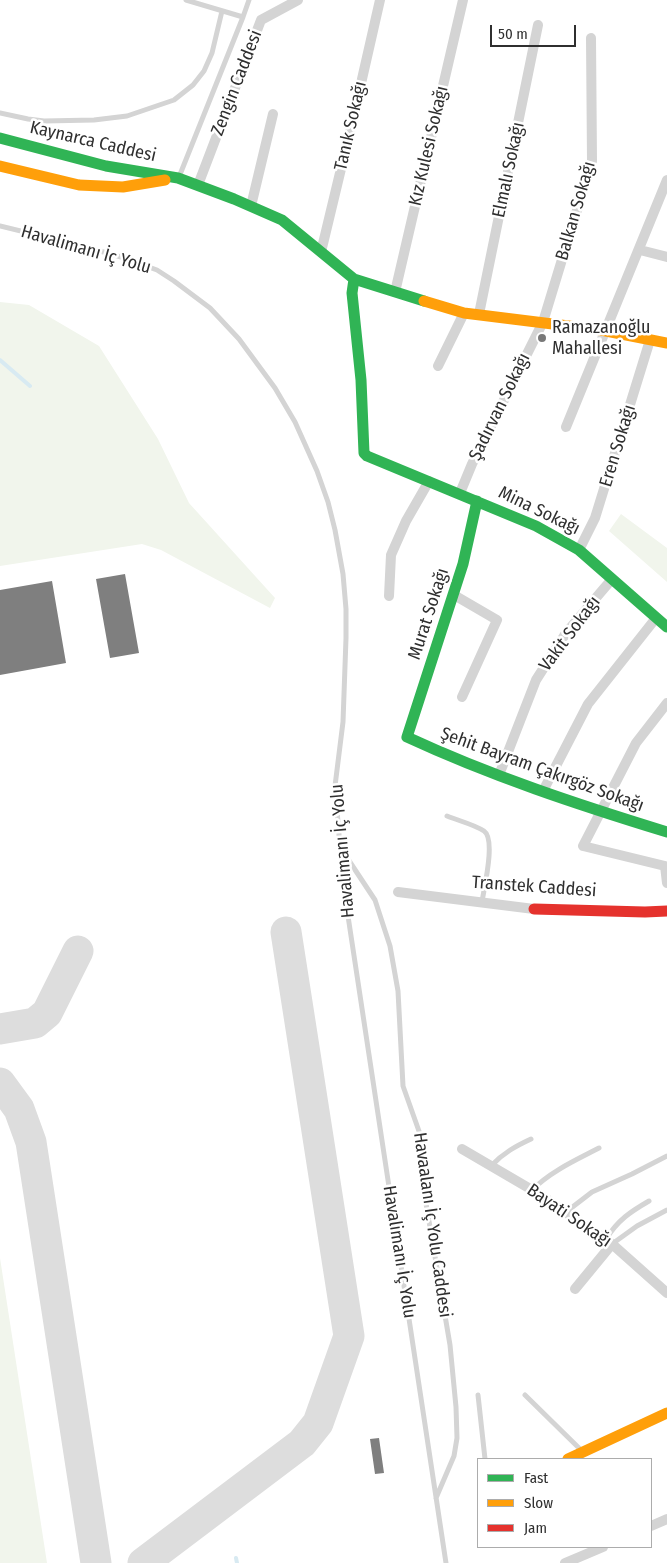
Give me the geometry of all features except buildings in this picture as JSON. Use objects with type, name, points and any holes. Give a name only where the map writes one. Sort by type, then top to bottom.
[{"type":"street","name":"Zengin Caddesi","points":[[198,185],[261,20],[298,0]]},
{"type":"street","name":"Tanık Sokağı","points":[[321,252],[380,0]]},
{"type":"street","name":"Kız Kulesi Sokağı","points":[[395,292],[463,0]]},
{"type":"street","name":"Elmalı Sokağı","points":[[479,314],[538,25]]},
{"type":"street","name":"Balkan Sokağı","points":[[542,322],[592,161],[592,38]]},
{"type":"street","points":[[250,206],[273,114]]},
{"type":"street","name":"Kaynarca Caddesi","points":[[0,138],[106,166],[178,178],[198,185],[282,220],[354,279],[395,292],[464,313],[607,331],[667,343]]},
{"type":"street","name":"Kaynarca Caddesi","points":[[0,166],[79,185],[123,187],[178,178]]},
{"type":"street","points":[[566,427],[607,331],[667,180]]},
{"type":"street","points":[[640,250],[667,256]]},
{"type":"street","name":"Mina Sokağı","points":[[354,279],[352,293],[361,380],[364,453],[376,460],[477,500],[536,526],[579,550],[667,627]]},
{"type":"street","points":[[438,366],[464,313]]},
{"type":"street","name":"Şadırvan Sokağı","points":[[460,494],[472,464],[542,322]]},
{"type":"street","name":"Eren Sokağı","points":[[579,550],[595,518],[650,340]]},
{"type":"street","points":[[389,596],[391,555],[406,521],[429,481]]},
{"type":"street","name":"Murat Sokağı","points":[[407,737],[454,595],[477,500]]},
{"type":"street","name":"Vakit Sokağı","points":[[499,775],[536,680],[566,633],[612,579]]},
{"type":"street","points":[[454,595],[497,620],[462,697]]},
{"type":"street","points":[[543,791],[588,704],[656,618]]},
{"type":"street","points":[[667,703],[636,743],[583,846],[665,866],[667,882]]},
{"type":"street","name":"Şehit Bayram Çakırgöz Sokağı","points":[[407,737],[440,753],[499,775],[667,832]]},
{"type":"street","name":"Transtek Caddesi","points":[[398,892],[534,909],[667,911]]},
{"type":"street","name":"Bayati Sokağı","points":[[462,1149],[532,1190],[609,1241],[667,1293]]},
{"type":"street","points":[[575,1289],[609,1241]]},
{"type":"street","points":[[571,1458],[667,1413]]},
{"type":"street","points":[[652,1526],[667,1520]]},
{"type":"street","points":[[565,1563],[601,1548]]},
{"type":"lane","points":[[186,0],[243,16]]},
{"type":"lane","points":[[178,178],[249,0]]},
{"type":"lane","points":[[0,113],[44,121],[94,120],[127,116],[174,100],[193,85],[204,71],[212,53],[222,11]]},
{"type":"lane","name":"Havalimanı İç Yolu","points":[[0,226],[86,247],[157,270],[210,308],[239,339],[275,388],[295,422],[317,471],[328,502],[343,574],[346,609],[343,722],[335,786],[339,844],[346,902],[446,1563]]},
{"type":"lane","points":[[447,816],[484,831],[488,836],[490,847],[482,902]]},
{"type":"lane","name":"Havaalanı İç Yolu Caddesi","points":[[339,844],[375,900],[390,946],[398,991],[403,1086],[420,1134],[421,1174],[450,1345],[456,1415],[457,1438],[454,1456],[436,1498]]},
{"type":"lane","points":[[492,1166],[499,1157],[512,1148],[532,1139]]},
{"type":"lane","points":[[532,1190],[548,1176],[599,1148]]},
{"type":"lane","points":[[566,1212],[592,1192],[667,1156]]},
{"type":"lane","points":[[609,1241],[624,1217],[649,1201]]},
{"type":"lane","points":[[609,1241],[667,1210]]},
{"type":"lane","points":[[478,1394],[485,1458]]},
{"type":"lane","points":[[525,1395],[584,1453]]},
{"type":"shaded area","points":[[0,302],[29,305],[99,346],[158,439],[189,503],[275,598],[270,608],[161,550],[142,544],[0,566]]},
{"type":"shaded area","points":[[621,514],[667,548],[667,582],[609,531]]},
{"type":"shaded area","points":[[0,1258],[47,1563],[0,1563]]},
{"type":"waterway","points":[[0,360],[30,386]]},
{"type":"waterway","points":[[236,1558],[237,1563]]},
{"type":"taxiway","points":[[143,1563],[302,1443],[318,1423],[349,1336],[286,932]]},
{"type":"taxiway","points":[[0,1029],[35,1023],[47,1013],[78,951]]},
{"type":"taxiway","points":[[0,1083],[19,1109],[31,1142],[96,1563]]},
{"type":"traffic: fast","points":[[0,138],[106,166],[178,178],[234,199],[282,220],[354,279],[424,301]]},
{"type":"traffic: fast","points":[[354,279],[352,293],[361,380],[364,453],[367,456],[536,526],[579,550],[667,627]]},
{"type":"traffic: fast","points":[[477,501],[463,564],[407,737],[536,789],[667,832]]},
{"type":"traffic: slow","points":[[0,166],[79,185],[123,187],[165,180]]},
{"type":"traffic: slow","points":[[424,301],[464,313],[601,330],[667,343]]},
{"type":"traffic: slow","points":[[570,1458],[667,1413]]},
{"type":"traffic: jam","points":[[534,909],[667,911]]},
{"type":"place","name":"Ramazanoğlu Mahallesi","points":[[542,338]]}]
